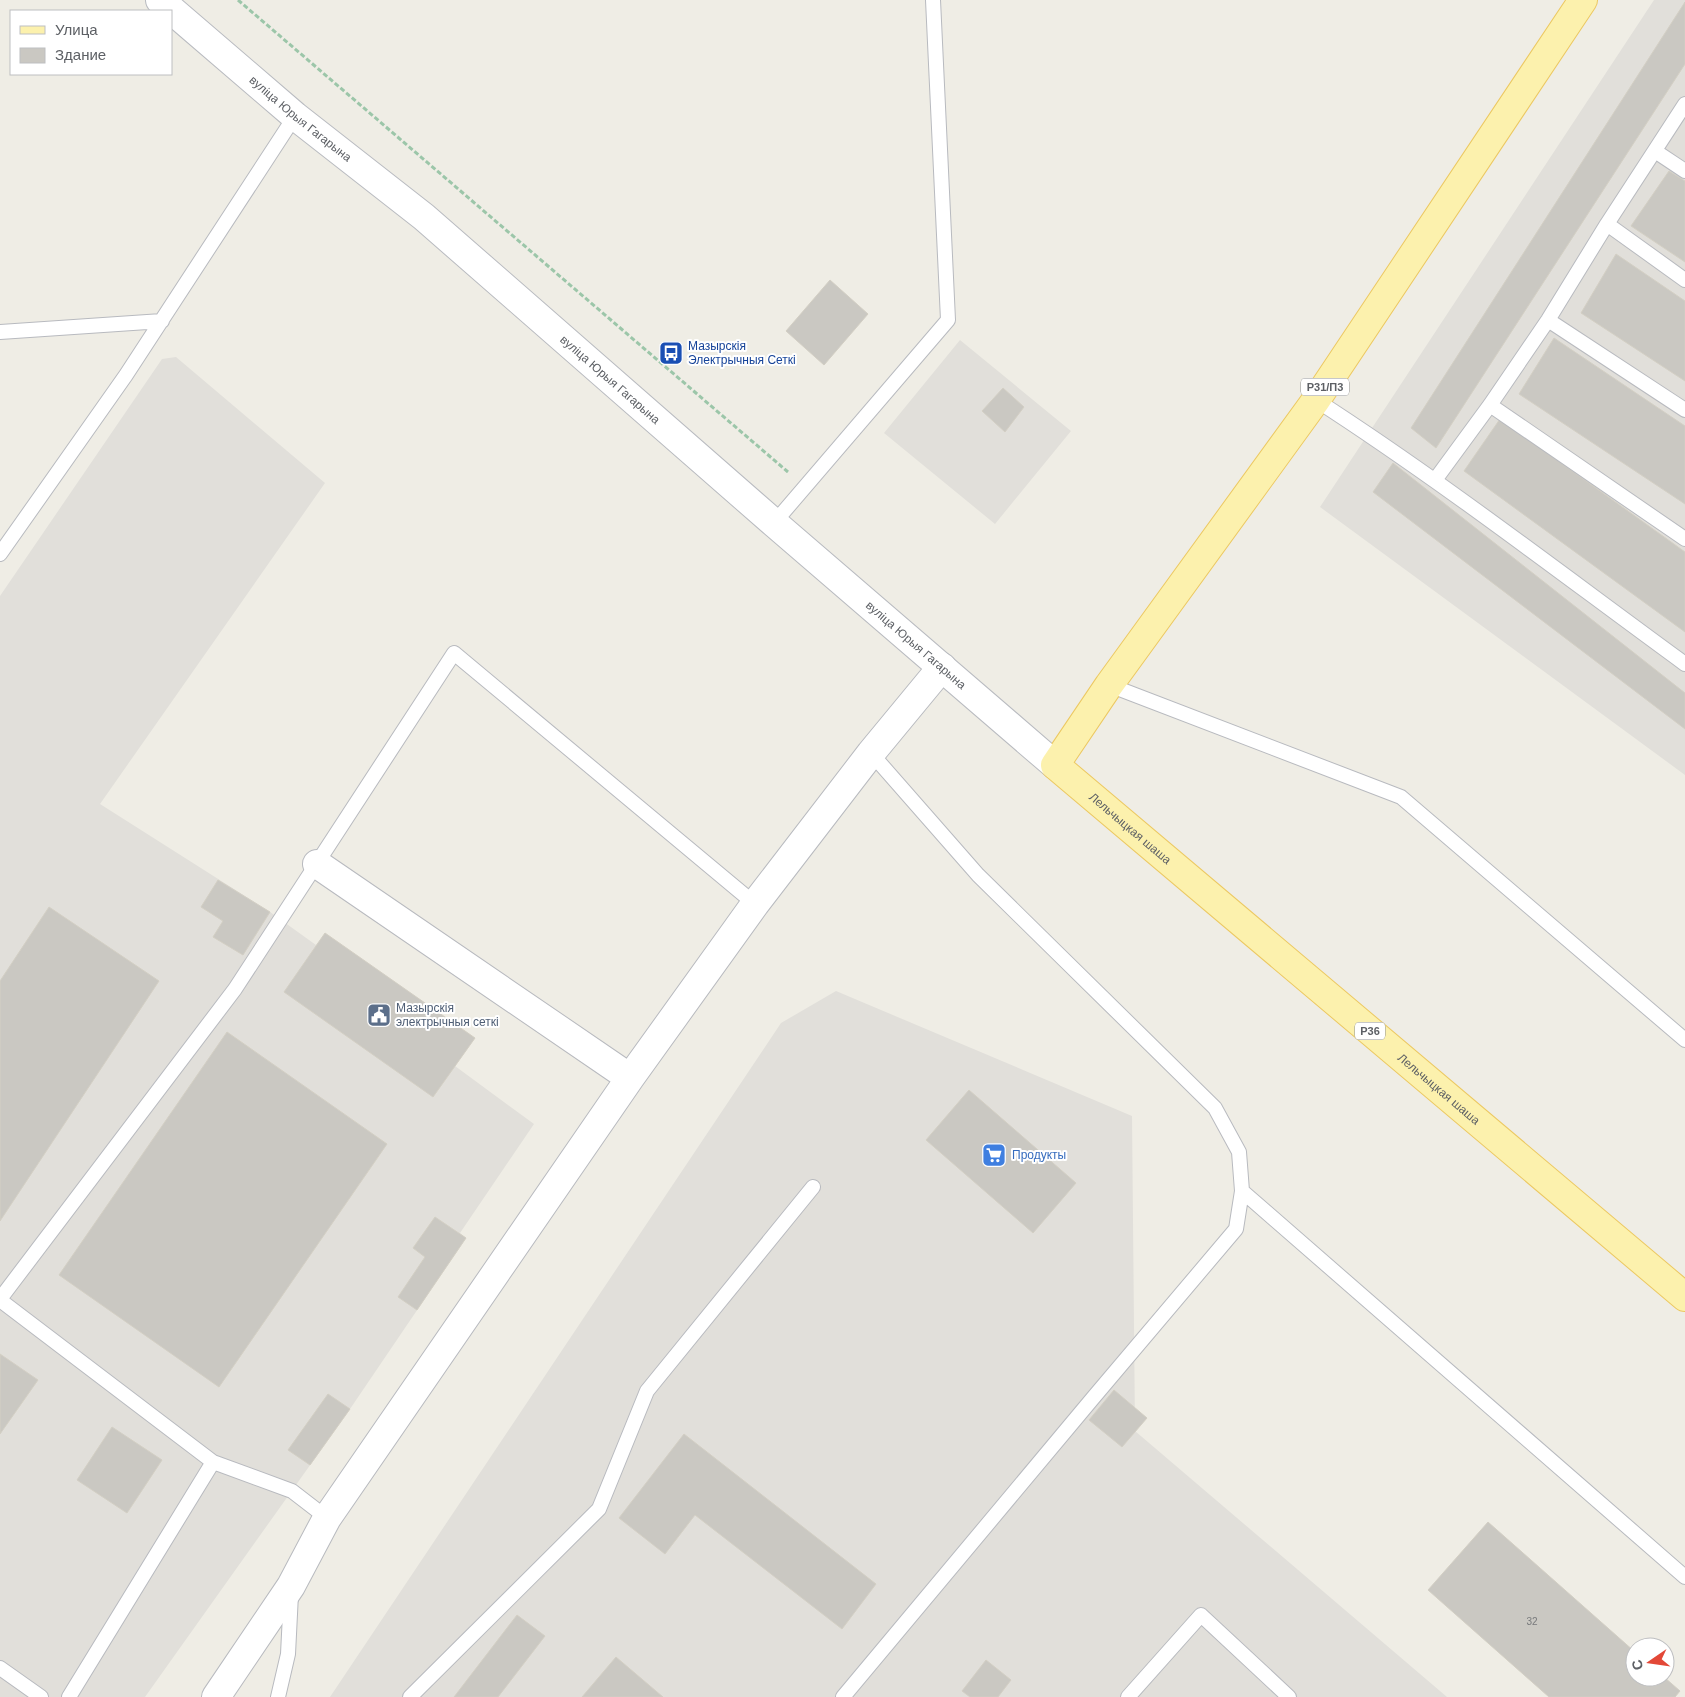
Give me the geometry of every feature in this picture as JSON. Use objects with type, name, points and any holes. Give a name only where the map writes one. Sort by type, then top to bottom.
[{"type":"main road","name":"Р31/П3","points":[[1055,765],[1109,685],[1316,400],[1583,0]]},
{"type":"main road","name":"Лельчыцкая шаша","points":[[1055,765],[1685,1297]]},
{"type":"street","name":"вуліца Юрыя Гагарына","points":[[160,0],[172,10]]},
{"type":"street","name":"вуліца Юрыя Гагарына","points":[[172,10],[295,116],[424,217],[774,523],[1055,765]]},
{"type":"street","points":[[216,1697],[291,1586],[328,1518],[630,1078],[755,904],[870,753],[942,667]]},
{"type":"street","points":[[317,864],[630,1078]]},
{"type":"lane","points":[[774,523],[948,320],[933,0]]},
{"type":"lane","points":[[1435,480],[1490,405],[1548,320],[1607,224],[1685,104]]},
{"type":"lane","points":[[0,554],[126,375],[295,116]]},
{"type":"lane","points":[[1655,151],[1685,171]]},
{"type":"lane","points":[[1607,224],[1685,280]]},
{"type":"lane","points":[[1548,320],[1685,410]]},
{"type":"lane","points":[[0,332],[162,321]]},
{"type":"lane","points":[[1316,400],[1368,433],[1435,480],[1685,664]]},
{"type":"lane","points":[[1490,405],[1685,539]]},
{"type":"lane","points":[[328,1518],[292,1491],[213,1462],[0,1299],[235,989],[454,653],[755,904]]},
{"type":"lane","points":[[1109,685],[1401,798],[1685,1040]]},
{"type":"lane","points":[[843,1697],[1236,1229],[1242,1192],[1240,1152],[1214,1108],[978,875],[870,753]]},
{"type":"lane","points":[[410,1697],[599,1509],[647,1391],[813,1187]]},
{"type":"lane","points":[[1242,1192],[1685,1577]]},
{"type":"lane","points":[[69,1697],[213,1462]]},
{"type":"lane","points":[[278,1697],[280,1696],[288,1654],[291,1586]]},
{"type":"lane","points":[[1128,1697],[1201,1615],[1289,1697]]},
{"type":"lane","points":[[0,1668],[41,1697]]},
{"type":"path","points":[[238,0],[806,487]]},
{"type":"shaded area","points":[[1654,0],[1685,0],[1685,775],[1320,507]]},
{"type":"shaded area","points":[[960,340],[1071,431],[995,524],[884,433]]},
{"type":"shaded area","name":"Мазырскія Электрычныя Сеткі","points":[[176,357],[325,483],[100,804],[270,912],[316,945],[325,933],[475,1038],[455,1066],[534,1124],[460,1233],[466,1238],[350,1409],[145,1697],[0,1697],[0,596],[162,359]]},
{"type":"shaded area","points":[[836,991],[1132,1116],[1135,1431],[1447,1697],[330,1697],[781,1023]]},
{"type":"building","points":[[1685,2],[1685,64],[1436,448],[1411,428]]},
{"type":"building","points":[[1669,171],[1685,181],[1685,262],[1631,226]]},
{"type":"building","points":[[1616,254],[1685,301],[1685,381],[1581,313]]},
{"type":"building","points":[[830,280],[868,314],[824,365],[786,331]]},
{"type":"building","points":[[1554,338],[1685,426],[1685,504],[1519,394]]},
{"type":"building","points":[[1003,388],[1024,407],[1005,432],[982,411]]},
{"type":"building","points":[[1500,419],[1685,552],[1685,632],[1464,471]]},
{"type":"building","points":[[1393,463],[1685,693],[1685,729],[1373,492]]},
{"type":"building","points":[[218,880],[270,912],[243,955],[213,937],[223,921],[201,907]]},
{"type":"building","points":[[49,907],[159,981],[0,1221],[0,981]]},
{"type":"building","name":"Мазырскія электрычныя сеткі","points":[[325,933],[475,1038],[433,1097],[284,992]]},
{"type":"building","points":[[227,1032],[387,1144],[219,1387],[59,1275]]},
{"type":"building","points":[[969,1090],[1076,1183],[1033,1233],[926,1140]]},
{"type":"building","points":[[435,1217],[466,1238],[417,1310],[398,1297],[425,1257],[413,1248]]},
{"type":"building","points":[[0,1354],[38,1380],[0,1434]]},
{"type":"building","points":[[1114,1390],[1147,1418],[1122,1447],[1089,1420]]},
{"type":"building","points":[[328,1394],[350,1409],[310,1465],[288,1450]]},
{"type":"building","points":[[112,1427],[162,1460],[127,1513],[77,1480]]},
{"type":"building","points":[[684,1434],[876,1584],[842,1629],[695,1515],[665,1554],[619,1518]]},
{"type":"building","points":[[1488,1522],[1625,1643],[1625,1687],[1675,1687],[1680,1691],[1675,1697],[1549,1697],[1428,1590]]},
{"type":"building","points":[[517,1615],[545,1636],[498,1697],[454,1697]]},
{"type":"building","points":[[616,1657],[663,1697],[582,1697]]},
{"type":"building","points":[[986,1660],[1011,1680],[998,1697],[970,1697],[962,1691]]},
{"type":"place","name":"Мазырскія Электрычныя Сеткі","points":[[671,353]]},
{"type":"place","name":"Мазырскія электрычныя сеткі","points":[[379,1015]]},
{"type":"place","name":"Продукты","points":[[994,1155]]}]
